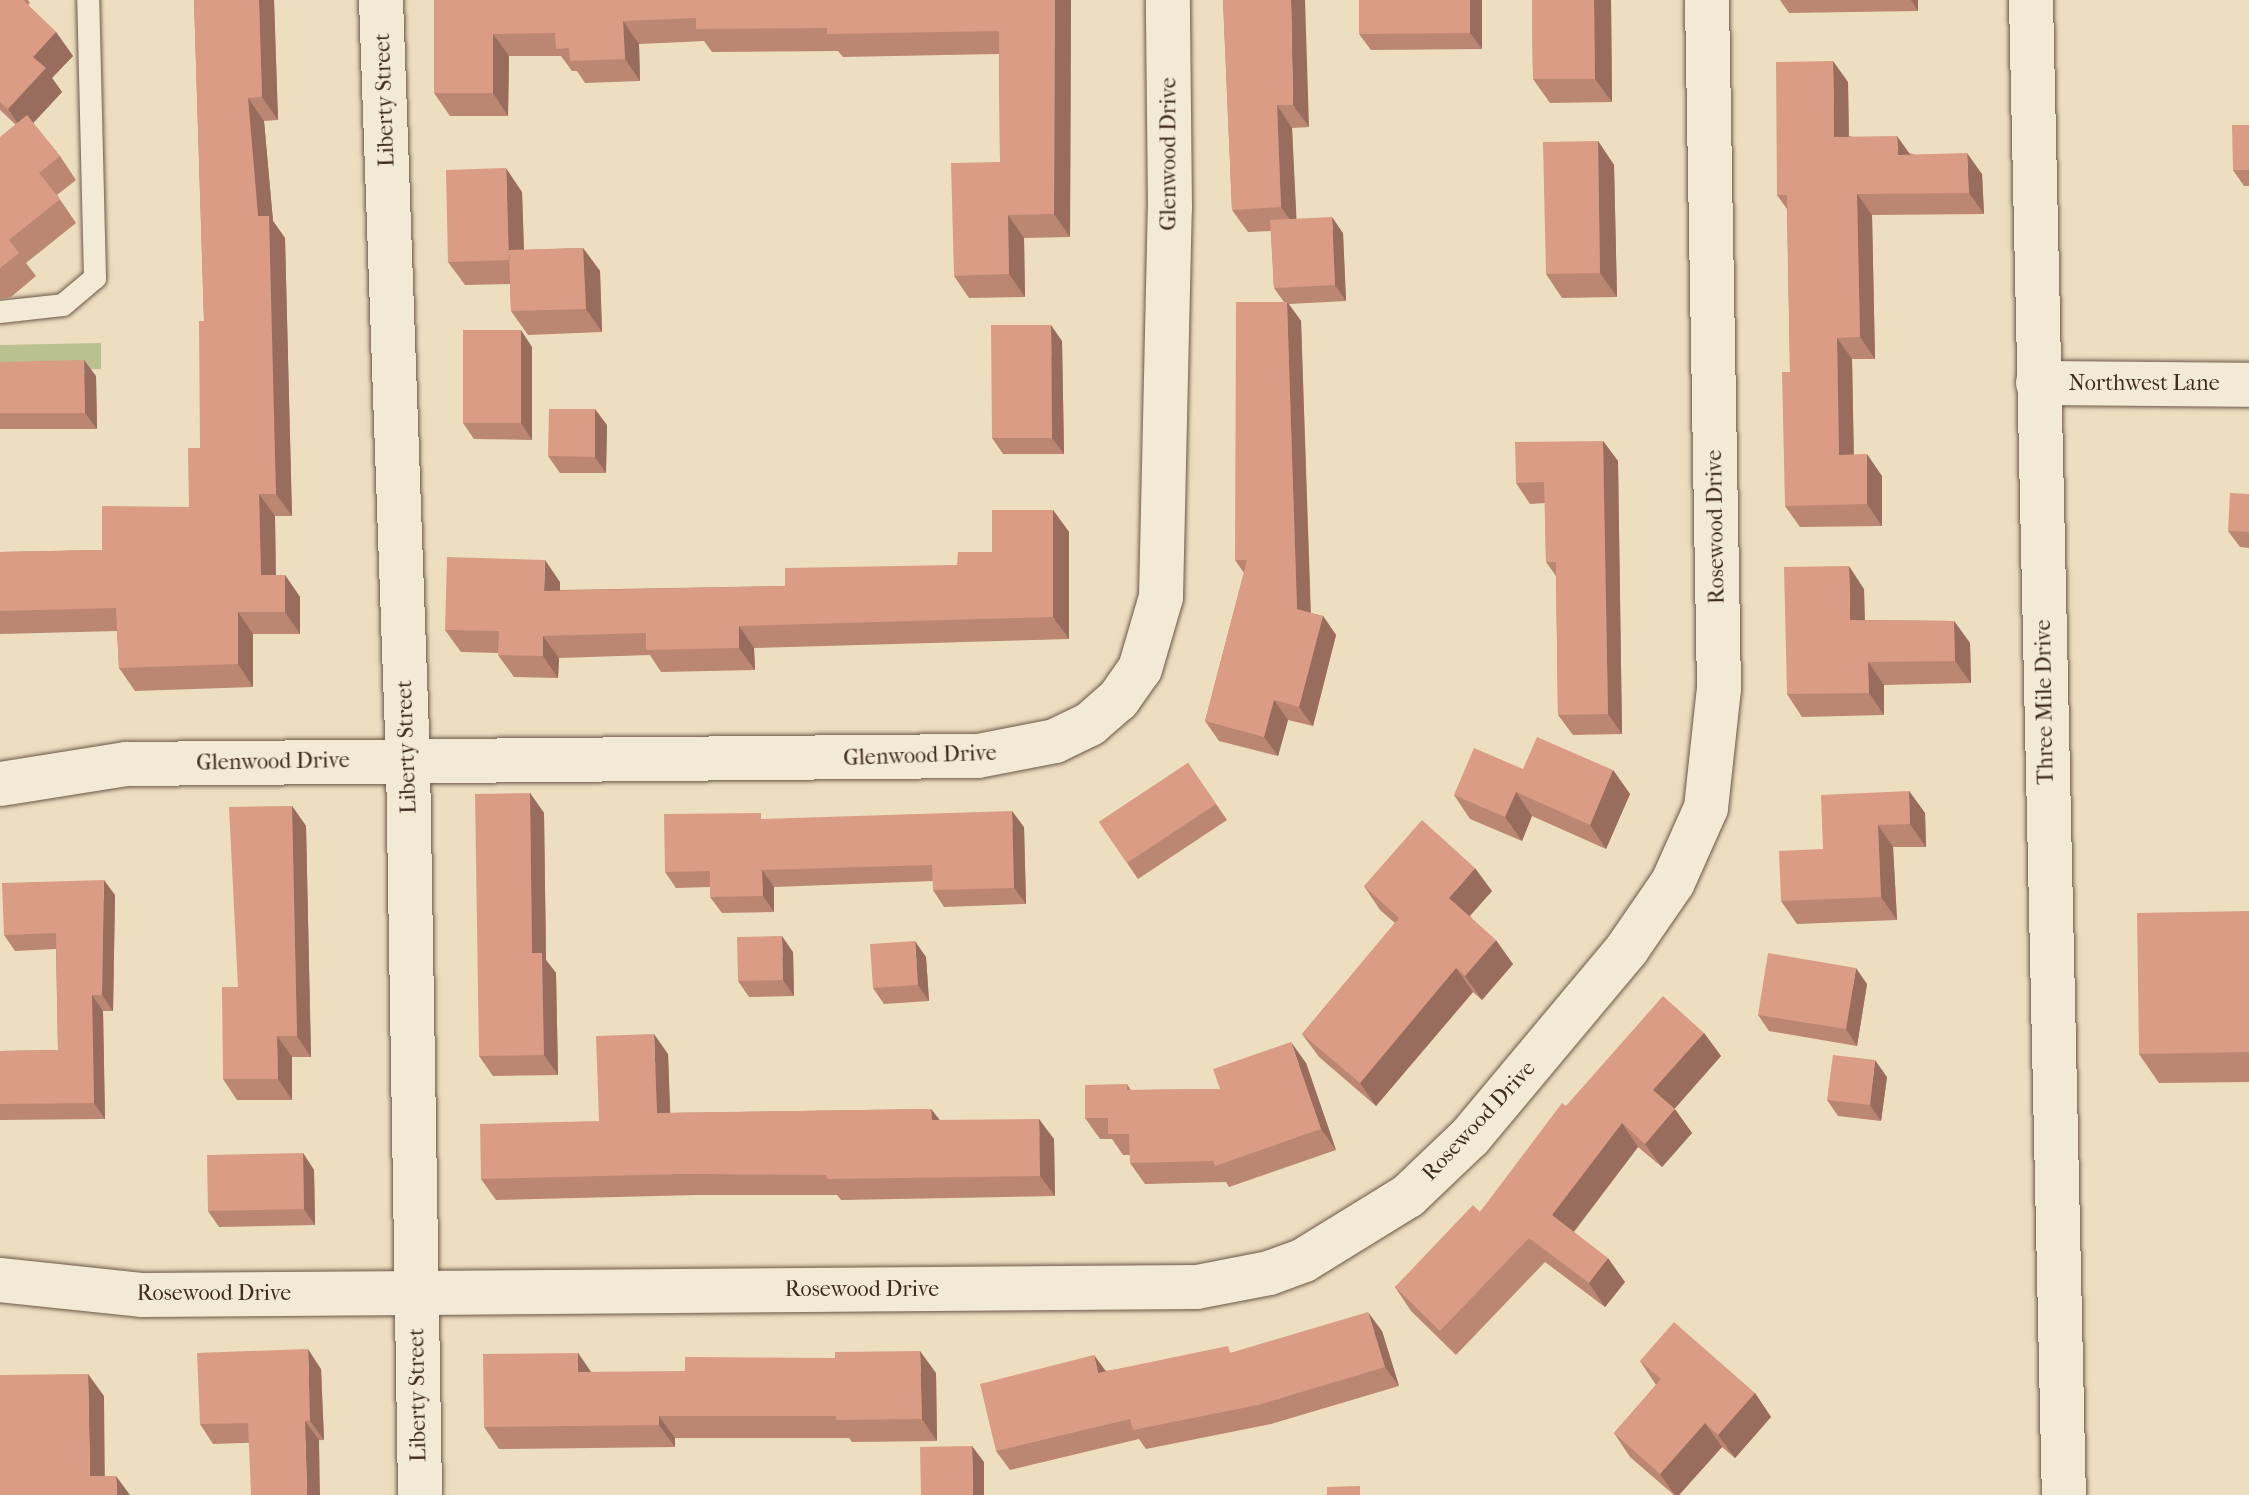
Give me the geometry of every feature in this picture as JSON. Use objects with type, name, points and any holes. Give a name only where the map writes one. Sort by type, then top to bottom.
[{"type":"street","name":"Liberty Street","points":[[381,0],[408,761],[420,1495]]},
{"type":"street","name":"Glenwood Drive","points":[[0,784],[126,764],[978,756],[1055,741],[1090,724],[1118,700],[1140,669],[1161,597],[1170,208],[1168,0]]},
{"type":"street","name":"Rosewood Drive","points":[[0,1280],[143,1295],[1197,1287],[1269,1273],[1316,1254],[1374,1221],[1440,1168],[1627,949],[1673,882],[1706,808],[1719,689],[1707,0]]},
{"type":"street","name":"Three Mile Drive","points":[[2031,0],[2064,1495]]},
{"type":"street","name":"Northwest Lane","points":[[2038,383],[2249,385]]},
{"type":"street","name":"Three Mile Drive","points":[[2045,1495],[2061,1403]]},
{"type":"lane","points":[[0,312],[63,305],[95,278],[88,0]]},
{"type":"green space","points":[[101,343],[101,369],[0,371],[0,345]]},
{"type":"building","points":[[0,0],[23,0],[56,32],[33,57],[46,68],[8,109],[0,102]]},
{"type":"building","points":[[194,0],[259,0],[262,97],[248,98],[258,216],[269,216],[276,494],[259,494],[261,575],[285,575],[285,612],[238,612],[238,664],[119,668],[116,608],[0,611],[0,552],[102,550],[102,506],[189,507],[188,448],[200,448],[199,321],[204,321]]},
{"type":"building","points":[[434,0],[1055,0],[1054,214],[1008,215],[1009,274],[954,276],[951,163],[1000,162],[999,31],[827,34],[827,28],[696,29],[696,18],[623,21],[625,59],[570,61],[569,48],[556,49],[555,33],[493,34],[493,93],[434,93]]},
{"type":"building","points":[[1223,0],[1291,0],[1293,105],[1277,105],[1281,207],[1232,210]]},
{"type":"building","points":[[1359,0],[1470,0],[1470,33],[1359,34]]},
{"type":"building","points":[[1532,0],[1594,0],[1595,79],[1533,79]]},
{"type":"building","points":[[1833,61],[1834,137],[1897,136],[1898,155],[1967,153],[1969,193],[1857,194],[1860,337],[1837,338],[1839,455],[1867,454],[1867,504],[1785,506],[1782,372],[1790,372],[1787,195],[1777,195],[1776,62]]},
{"type":"building","points":[[27,115],[60,156],[39,173],[60,199],[9,240],[19,253],[0,268],[0,137]]},
{"type":"building","points":[[2232,125],[2249,125],[2249,170],[2233,170]]},
{"type":"building","points":[[1598,141],[1600,273],[1546,274],[1543,142]]},
{"type":"building","points":[[506,168],[509,260],[448,262],[446,170]]},
{"type":"building","points":[[1332,217],[1335,285],[1274,288],[1270,220]]},
{"type":"building","points":[[583,248],[586,309],[511,311],[509,250]]},
{"type":"building","points":[[1236,302],[1287,302],[1297,609],[1323,616],[1299,707],[1274,700],[1264,737],[1205,721],[1247,560],[1235,560]]},
{"type":"building","points":[[991,325],[1051,325],[1052,438],[992,438]]},
{"type":"building","points":[[463,330],[521,330],[521,423],[463,423]]},
{"type":"building","points":[[84,360],[85,413],[0,413],[0,362]]},
{"type":"building","points":[[549,409],[595,409],[595,457],[548,456]]},
{"type":"building","points":[[1603,441],[1608,714],[1558,715],[1556,562],[1546,562],[1544,482],[1516,483],[1515,442]]},
{"type":"building","points":[[2230,493],[2249,494],[2249,532],[2228,531]]},
{"type":"building","points":[[992,510],[1053,510],[1053,617],[739,626],[739,648],[646,650],[646,633],[543,636],[543,656],[498,655],[499,631],[445,630],[447,557],[545,560],[544,591],[785,586],[785,568],[957,565],[958,552],[992,552]]},
{"type":"building","points":[[1849,566],[1850,620],[1954,621],[1955,661],[1868,662],[1869,693],[1787,694],[1784,567]]},
{"type":"building","points":[[1537,737],[1613,770],[1590,825],[1516,792],[1505,817],[1454,795],[1474,748],[1523,769]]},
{"type":"building","points":[[1188,763],[1216,804],[1127,863],[1099,822]]},
{"type":"building","points":[[1909,791],[1910,824],[1878,825],[1881,897],[1781,901],[1779,851],[1823,849],[1821,795]]},
{"type":"building","points":[[530,793],[532,953],[542,953],[544,1055],[479,1056],[475,794]]},
{"type":"building","points":[[292,806],[297,1036],[277,1036],[278,1079],[223,1079],[222,987],[238,987],[229,807]]},
{"type":"building","points":[[1012,811],[1014,888],[933,890],[932,865],[762,870],[763,896],[710,897],[710,871],[665,872],[664,814],[761,813],[761,819]]},
{"type":"building","points":[[1422,820],[1475,868],[1449,898],[1496,940],[1465,976],[1456,968],[1360,1083],[1302,1034],[1399,918],[1364,886]]},
{"type":"building","points":[[104,880],[102,995],[92,995],[94,1103],[0,1104],[0,1051],[58,1050],[56,933],[4,935],[2,883]]},
{"type":"building","points":[[2249,911],[2249,1052],[2139,1054],[2137,913]]},
{"type":"building","points":[[782,936],[783,980],[738,981],[737,937]]},
{"type":"building","points":[[915,941],[918,985],[873,988],[870,944]]},
{"type":"building","points":[[1768,953],[1856,968],[1846,1029],[1758,1015]]},
{"type":"building","points":[[1663,996],[1704,1033],[1653,1090],[1675,1109],[1645,1144],[1622,1123],[1552,1215],[1608,1258],[1589,1283],[1529,1238],[1440,1331],[1395,1287],[1473,1205],[1480,1212],[1562,1103],[1566,1106]]},
{"type":"building","points":[[654,1034],[657,1113],[931,1109],[932,1120],[1039,1119],[1040,1176],[827,1179],[826,1175],[683,1174],[481,1179],[480,1124],[599,1121],[596,1036]]},
{"type":"building","points":[[1291,1042],[1321,1129],[1215,1166],[1213,1161],[1130,1163],[1129,1134],[1108,1134],[1108,1118],[1085,1118],[1085,1085],[1127,1084],[1127,1090],[1220,1089],[1213,1069]]},
{"type":"building","points":[[1833,1055],[1875,1060],[1870,1105],[1827,1100]]},
{"type":"building","points":[[303,1153],[304,1209],[208,1211],[207,1155]]},
{"type":"building","points":[[1368,1312],[1385,1367],[1258,1405],[1133,1430],[1130,1419],[996,1451],[980,1384],[1094,1355],[1098,1373],[1228,1346],[1230,1353]]},
{"type":"building","points":[[1674,1322],[1755,1393],[1718,1435],[1705,1423],[1660,1474],[1614,1433],[1661,1379],[1640,1361]]},
{"type":"building","points":[[308,1349],[310,1421],[305,1421],[307,1495],[251,1495],[248,1423],[200,1424],[197,1353]]},
{"type":"building","points":[[920,1351],[922,1419],[659,1416],[659,1425],[484,1427],[483,1354],[578,1353],[578,1372],[685,1371],[685,1357],[835,1358],[835,1352]]},
{"type":"building","points":[[88,1374],[90,1476],[116,1476],[117,1495],[0,1495],[0,1375]]},
{"type":"building","points":[[972,1446],[973,1495],[921,1495],[920,1447]]},
{"type":"building","points":[[1360,1486],[1360,1495],[1327,1495],[1327,1487]]}]
